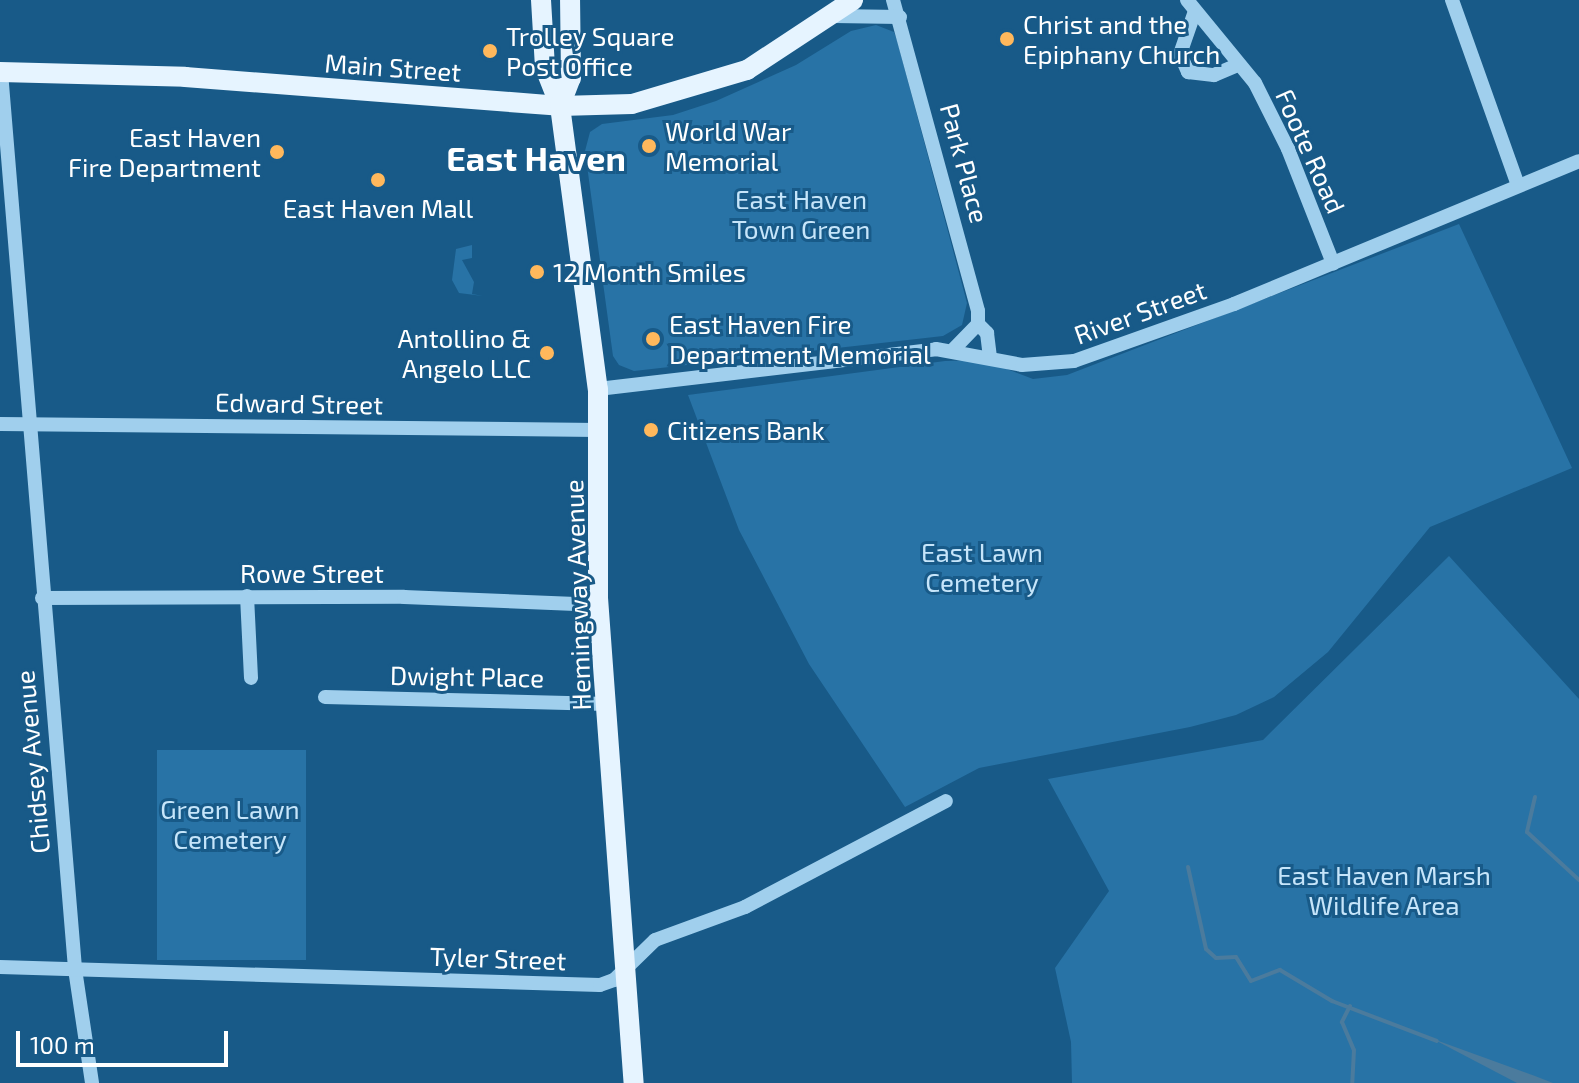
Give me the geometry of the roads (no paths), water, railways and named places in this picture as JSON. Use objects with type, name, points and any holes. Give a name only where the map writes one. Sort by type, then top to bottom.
[{"type":"main road","name":"Hemingway Avenue","points":[[541,0],[545,68],[560,106],[598,389],[596,529],[634,1083]]},
{"type":"main road","name":"Hemingway Avenue","points":[[560,106],[571,78],[570,0]]},
{"type":"main road","name":"Main Street","points":[[0,72],[200,78],[560,106],[663,99],[747,70],[834,16],[853,0]]},
{"type":"street","name":"Park Place","points":[[893,0],[953,211],[978,324],[987,333],[990,356]]},
{"type":"street","points":[[1452,0],[1518,185]]},
{"type":"street","name":"Foote Road","points":[[1191,6],[1180,54],[1188,72],[1214,75],[1237,65]]},
{"type":"street","name":"Foote Road","points":[[1191,6],[1255,83],[1288,149],[1333,263]]},
{"type":"street","points":[[834,16],[900,17]]},
{"type":"street","name":"Chidsey Avenue","points":[[0,72],[75,969],[92,1083]]},
{"type":"street","name":"River Street","points":[[598,389],[954,349],[1022,365],[1074,361],[1142,340],[1579,161]]},
{"type":"street","points":[[954,349],[978,324]]},
{"type":"street","name":"Edward Street","points":[[0,424],[598,430]]},
{"type":"street","points":[[247,596],[251,678]]},
{"type":"street","name":"Rowe Street","points":[[42,598],[247,596],[582,604]]},
{"type":"street","name":"Dwight Place","points":[[325,697],[607,704]]},
{"type":"street","name":"Tyler Street","points":[[0,967],[600,985],[655,940],[745,907],[946,801]]},
{"type":"waterway","points":[[1535,797],[1527,832],[1579,880]]},
{"type":"waterway","points":[[1188,867],[1206,949],[1216,958],[1236,957],[1251,981],[1280,970],[1332,1001],[1437,1041]]},
{"type":"waterway","points":[[1350,1006],[1342,1022],[1354,1050],[1352,1083]]},
{"type":"place","name":"Christ and the Epiphany Church","points":[[1007,39]]},
{"type":"place","name":"Trolley Square Post Office","points":[[490,51]]},
{"type":"place","name":"World War Memorial","points":[[649,146]]},
{"type":"place","name":"East Haven Fire Department","points":[[277,152]]},
{"type":"place","name":"East Haven Mall","points":[[378,180]]},
{"type":"place","name":"12 Month Smiles","points":[[537,272]]},
{"type":"place","name":"East Haven Fire Department Memorial","points":[[653,339]]},
{"type":"place","name":"Antollino & Angelo LLC","points":[[547,353]]},
{"type":"place","name":"Citizens Bank","points":[[651,430]]},
{"type":"district","name":"East Haven","points":[[536,158]]},
{"type":"park label","name":"East Haven Town Green","points":[[801,214]]},
{"type":"park label","name":"East Lawn Cemetery","points":[[982,567]]},
{"type":"park label","name":"Green Lawn Cemetery","points":[[230,824]]},
{"type":"park label","name":"East Haven Marsh Wildlife Area","points":[[1384,890]]}]
